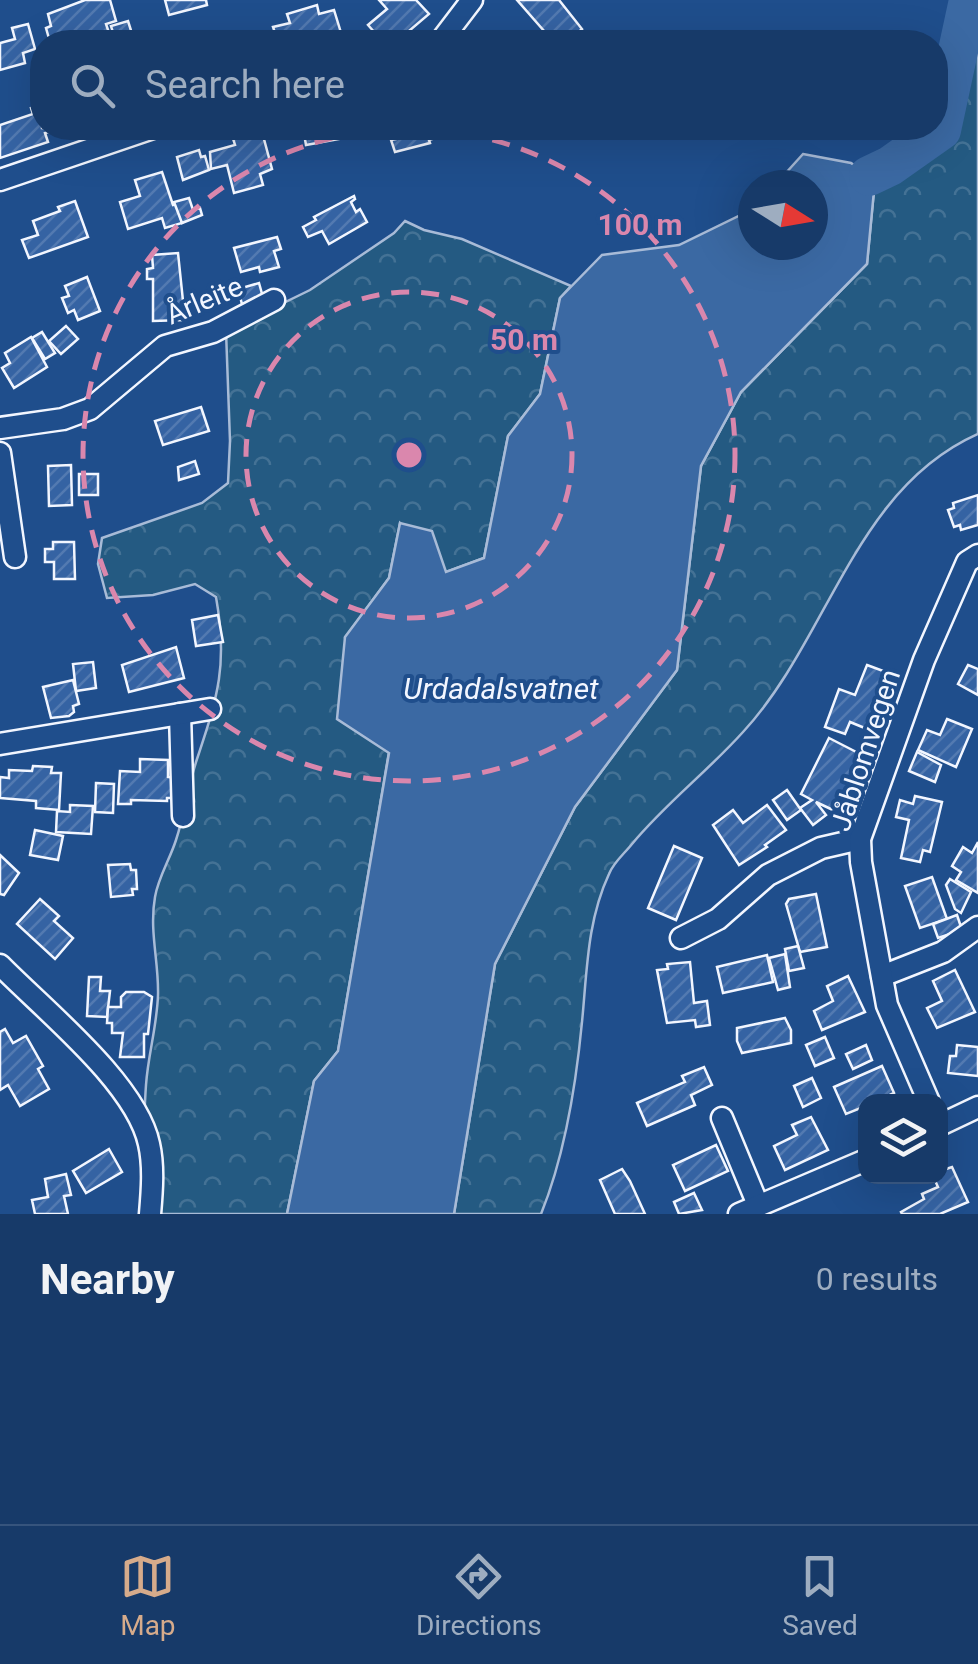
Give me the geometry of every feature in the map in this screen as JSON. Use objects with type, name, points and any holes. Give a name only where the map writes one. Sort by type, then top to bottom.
[{"type":"street","points":[[449,30],[472,0]]},
{"type":"street","points":[[0,180],[118,140]]},
{"type":"street","name":"Årleite","points":[[0,428],[46,423],[90,409],[166,346],[213,332],[274,300]]},
{"type":"street","points":[[0,453],[15,557]]},
{"type":"street","name":"Jåblomvegen","points":[[926,1094],[887,1004],[860,840],[924,660],[967,562],[978,555]]},
{"type":"street","points":[[0,744],[210,709]]},
{"type":"street","points":[[180,714],[183,816]]},
{"type":"street","points":[[680,938],[718,919],[768,875],[820,848],[860,840]]},
{"type":"street","points":[[882,976],[942,952],[978,927]]},
{"type":"street","points":[[0,965],[106,1070],[136,1111],[149,1143],[153,1188],[150,1214]]},
{"type":"street","points":[[948,1121],[978,1108]]},
{"type":"street","points":[[722,1118],[748,1210],[858,1163]]},
{"type":"green space","points":[[969,0],[978,0],[978,434],[936,459],[901,491],[846,569],[773,695],[743,732],[658,815],[611,870],[592,928],[568,1120],[541,1214],[454,1214],[495,964],[575,807],[677,670],[701,466],[741,392],[867,264],[875,180],[869,176],[927,140],[948,140],[948,98]]},
{"type":"green space","points":[[405,221],[462,239],[571,286],[560,298],[540,394],[508,436],[484,558],[446,572],[400,523],[389,578],[345,638],[389,752],[338,1051],[314,1081],[287,1214],[141,1214],[146,1085],[158,995],[155,897],[179,830],[215,698],[221,642],[216,597],[195,584],[153,595],[107,598],[98,564],[102,538],[202,503],[228,483],[226,331],[310,290],[394,233]]},
{"type":"water","name":"Urdadalsvatnet","points":[[803,154],[851,163],[875,180],[867,264],[741,392],[701,466],[677,670],[575,807],[495,964],[454,1214],[287,1214],[314,1081],[338,1051],[389,753],[337,719],[345,637],[389,578],[400,523],[432,531],[446,572],[484,558],[508,436],[540,394],[560,298],[602,255],[679,245],[738,216],[738,260],[828,260],[828,170],[789,170]]},
{"type":"building","points":[[85,0],[110,0],[116,21],[106,24],[108,30],[47,30],[51,26],[48,14]]},
{"type":"building","points":[[165,0],[206,0],[207,5],[169,15]]},
{"type":"building","points":[[379,0],[416,0],[429,14],[410,30],[372,30],[368,25],[387,9]]},
{"type":"building","points":[[517,0],[559,0],[582,29],[543,30]]},
{"type":"building","points":[[317,5],[319,14],[334,10],[340,30],[274,30],[273,27],[290,23],[287,14]]},
{"type":"building","points":[[128,21],[131,30],[112,30],[111,26]]},
{"type":"building","points":[[28,24],[30,51],[23,53],[25,63],[0,70],[0,43],[15,39],[12,28]]},
{"type":"building","points":[[30,115],[30,140],[48,142],[0,158],[0,125]]},
{"type":"building","points":[[233,140],[264,140],[272,169],[260,174],[263,185],[234,193],[227,165],[211,169],[210,152],[235,145]]},
{"type":"building","points":[[305,140],[333,140],[306,145]]},
{"type":"building","points":[[391,140],[430,143],[395,152]]},
{"type":"building","points":[[199,150],[209,170],[183,180],[177,157]]},
{"type":"building","points":[[162,172],[182,223],[165,228],[162,218],[128,229],[120,202],[140,196],[135,180]]},
{"type":"building","points":[[354,196],[351,202],[356,212],[360,209],[367,222],[329,244],[322,231],[308,237],[303,227],[316,220],[314,217]]},
{"type":"building","points":[[189,198],[193,210],[200,208],[202,215],[182,223],[174,202]]},
{"type":"building","points":[[75,201],[88,237],[29,258],[22,240],[38,235],[33,221]]},
{"type":"building","points":[[277,237],[281,249],[274,251],[279,267],[241,272],[234,248]]},
{"type":"building","points":[[178,253],[185,320],[153,321],[153,279],[147,279],[147,269],[153,268],[152,255]]},
{"type":"building","points":[[87,277],[100,311],[78,320],[74,310],[68,313],[62,298],[69,296],[65,286]]},
{"type":"building","points":[[259,283],[264,301],[243,308],[238,289]]},
{"type":"building","points":[[66,326],[78,339],[61,354],[49,341]]},
{"type":"building","points":[[42,332],[55,353],[45,359],[32,338]]},
{"type":"building","points":[[31,337],[47,367],[14,388],[2,368],[10,363],[5,353]]},
{"type":"building","points":[[201,407],[209,431],[163,445],[155,421]]},
{"type":"building","points":[[195,461],[199,474],[179,480],[178,467]]},
{"type":"building","points":[[71,465],[72,505],[49,506],[48,466]]},
{"type":"building","points":[[79,474],[98,474],[98,495],[79,495]]},
{"type":"building","points":[[978,495],[978,525],[961,530],[960,525],[954,527],[948,510],[954,508],[953,503]]},
{"type":"building","points":[[53,542],[74,542],[75,579],[54,579],[54,562],[45,562],[45,549],[53,549]]},
{"type":"building","points":[[218,615],[223,642],[196,646],[192,620]]},
{"type":"building","points":[[176,647],[184,678],[129,692],[122,665]]},
{"type":"building","points":[[93,662],[96,688],[76,691],[73,664]]},
{"type":"building","points":[[867,665],[894,675],[872,731],[850,722],[845,734],[825,727],[839,689],[855,695]]},
{"type":"building","points":[[968,665],[978,669],[978,695],[958,684]]},
{"type":"building","points":[[73,680],[79,704],[73,706],[74,712],[69,716],[51,718],[43,687]]},
{"type":"building","points":[[947,719],[972,729],[956,767],[918,750],[927,730],[940,735]]},
{"type":"building","points":[[829,738],[864,756],[835,811],[816,802],[826,815],[813,825],[800,808],[812,800],[801,794]]},
{"type":"building","points":[[917,752],[941,765],[935,782],[909,771]]},
{"type":"building","points":[[140,759],[168,760],[168,777],[176,778],[175,798],[118,804],[120,771],[140,772]]},
{"type":"building","points":[[33,766],[52,767],[51,773],[61,773],[59,810],[36,808],[36,801],[0,798],[0,777],[9,778],[9,770],[32,771]]},
{"type":"building","points":[[96,783],[114,784],[113,813],[95,812]]},
{"type":"building","points":[[787,790],[801,810],[787,820],[773,800]]},
{"type":"building","points":[[915,796],[942,802],[930,852],[923,850],[920,862],[901,858],[909,820],[896,817],[900,800],[913,804]]},
{"type":"building","points":[[70,805],[93,806],[91,834],[56,832],[57,811],[70,812]]},
{"type":"building","points":[[767,805],[786,830],[739,865],[713,825],[733,810],[743,823]]},
{"type":"building","points":[[35,830],[63,836],[58,860],[30,855]]},
{"type":"building","points":[[978,842],[978,893],[956,880],[961,872],[952,866],[963,847],[972,853]]},
{"type":"building","points":[[674,846],[702,858],[676,920],[648,908]]},
{"type":"building","points":[[0,855],[19,873],[4,895],[0,894]]},
{"type":"building","points":[[130,864],[131,870],[136,870],[137,889],[132,889],[133,895],[111,897],[108,865]]},
{"type":"building","points":[[932,877],[947,919],[920,928],[905,886]]},
{"type":"building","points":[[950,879],[971,892],[961,913],[955,909],[946,885]]},
{"type":"building","points":[[816,894],[827,947],[800,952],[786,904],[789,899]]},
{"type":"building","points":[[40,899],[59,916],[54,921],[73,938],[55,959],[17,924]]},
{"type":"building","points":[[957,915],[962,930],[938,938],[933,924]]},
{"type":"building","points":[[798,946],[804,968],[789,971],[785,949]]},
{"type":"building","points":[[785,954],[790,987],[778,990],[769,958]]},
{"type":"building","points":[[767,955],[773,982],[723,993],[717,967]]},
{"type":"building","points":[[690,962],[694,1003],[707,1001],[710,1025],[696,1027],[695,1020],[667,1023],[657,970],[668,969],[667,964]]},
{"type":"building","points":[[955,970],[975,1012],[937,1028],[927,1008],[942,1001],[933,981]]},
{"type":"building","points":[[848,976],[865,1012],[822,1030],[814,1011],[833,1001],[827,986]]},
{"type":"building","points":[[89,977],[101,977],[100,991],[110,991],[107,1017],[87,1016]]},
{"type":"building","points":[[126,992],[144,992],[152,997],[148,1034],[144,1034],[144,1057],[120,1057],[123,1033],[112,1033],[112,1023],[107,1023],[108,1007],[121,1007],[121,997]]},
{"type":"building","points":[[785,1018],[791,1030],[791,1043],[742,1053],[737,1028]]},
{"type":"building","points":[[5,1029],[13,1043],[26,1036],[43,1066],[38,1069],[49,1089],[20,1106],[8,1085],[0,1090],[0,1032]]},
{"type":"building","points":[[825,1037],[834,1058],[815,1066],[806,1045]]},
{"type":"building","points":[[866,1045],[872,1060],[853,1069],[846,1054]]},
{"type":"building","points":[[957,1045],[978,1047],[978,1076],[948,1073],[950,1056],[956,1056]]},
{"type":"building","points":[[882,1066],[894,1093],[858,1094],[858,1109],[846,1114],[834,1087]]},
{"type":"building","points":[[704,1067],[712,1085],[691,1095],[695,1105],[647,1126],[637,1103],[685,1082],[682,1076]]},
{"type":"building","points":[[812,1078],[821,1098],[803,1107],[794,1086]]},
{"type":"building","points":[[811,1117],[828,1150],[785,1170],[774,1146],[797,1135],[792,1125]]},
{"type":"building","points":[[716,1145],[728,1171],[685,1191],[673,1165]]},
{"type":"building","points":[[109,1149],[122,1172],[86,1193],[73,1171]]},
{"type":"building","points":[[952,1167],[968,1202],[940,1214],[902,1214],[924,1199],[922,1194],[938,1187],[937,1184],[948,1184],[948,1168]]},
{"type":"building","points":[[622,1169],[645,1214],[615,1214],[600,1180]]},
{"type":"building","points":[[66,1174],[71,1195],[64,1196],[68,1214],[35,1214],[32,1200],[48,1197],[45,1179]]},
{"type":"building","points":[[694,1193],[702,1210],[679,1214],[674,1202]]},
{"type":"waterway","points":[[948,98],[969,0]]},
{"type":"waterway","points":[[869,176],[927,140]]}]
